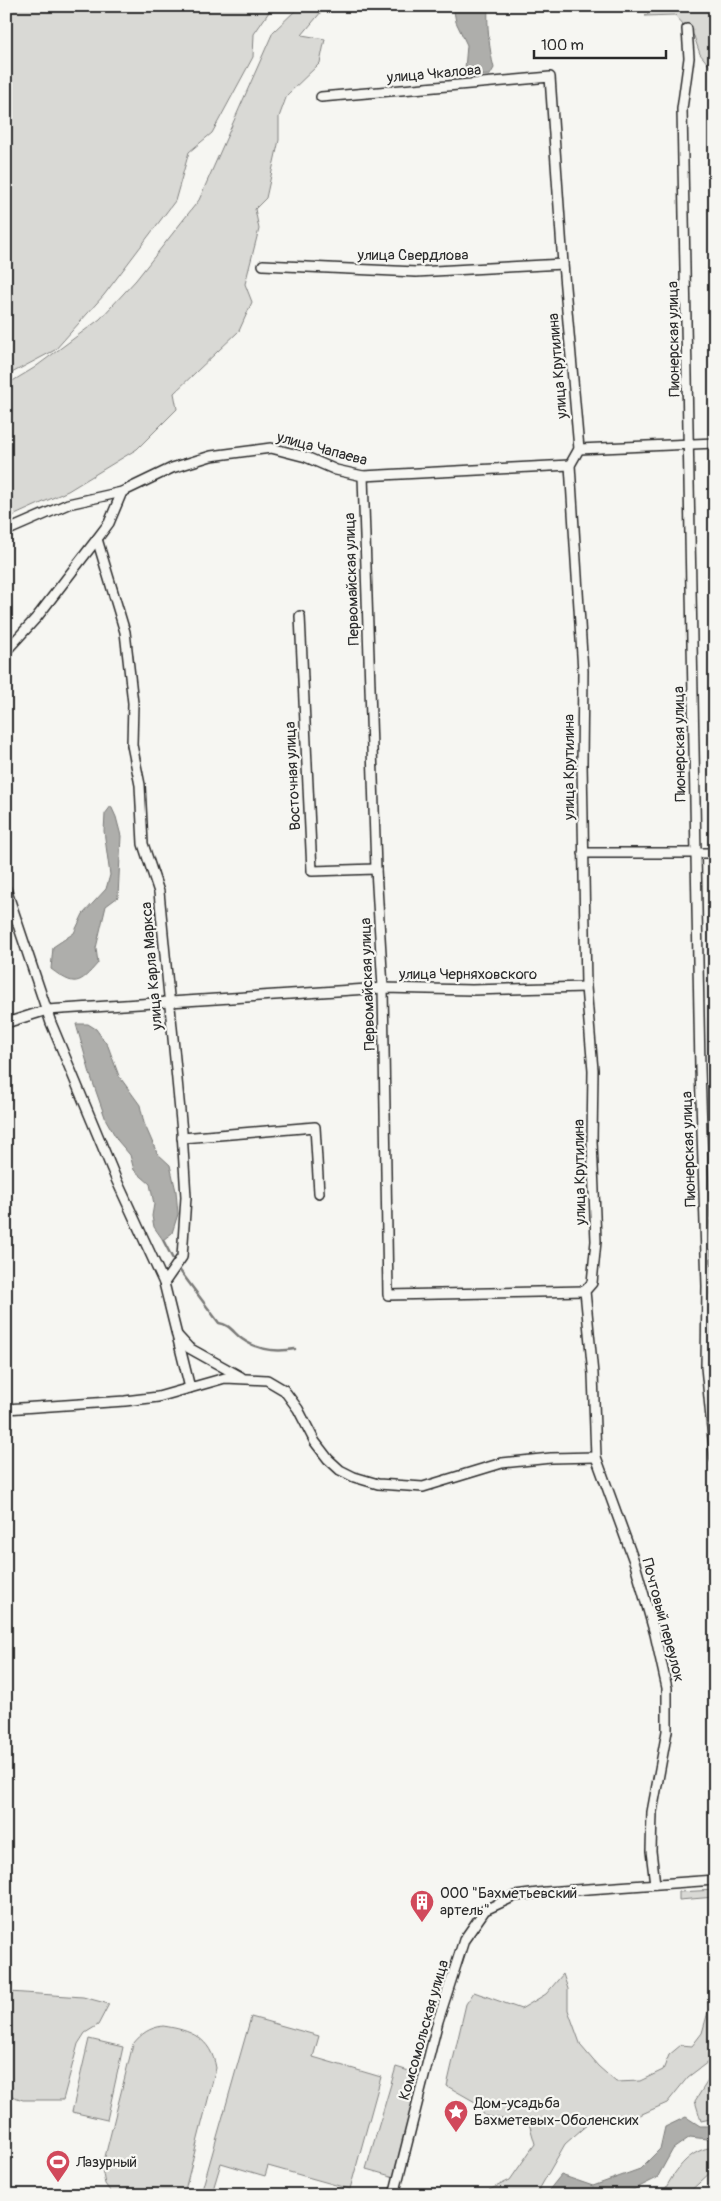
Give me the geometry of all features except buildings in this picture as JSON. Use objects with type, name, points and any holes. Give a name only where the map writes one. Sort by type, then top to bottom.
[{"type":"street","name":"Пионерская улица","points":[[687,29],[689,58],[682,109],[690,443],[695,853],[711,1286],[706,1367],[715,1459]]},
{"type":"street","name":"улица Чкалова","points":[[321,97],[550,77]]},
{"type":"street","name":"улица Крутилина","points":[[550,77],[563,264],[579,449]]},
{"type":"street","name":"улица Свердлова","points":[[263,265],[416,272],[563,264]]},
{"type":"street","points":[[570,465],[579,449],[715,443]]},
{"type":"street","name":"улица Чапаева","points":[[122,492],[172,468],[211,456],[271,448],[306,457],[336,470],[363,476],[570,465]]},
{"type":"street","name":"улица Крутилина","points":[[570,465],[583,671],[586,987],[593,1070],[592,1141],[596,1241],[592,1283],[585,1291],[594,1374],[596,1457]]},
{"type":"street","name":"Первомайская улица","points":[[363,476],[376,868],[383,988],[388,1294],[585,1291]]},
{"type":"street","points":[[6,531],[68,504],[122,492]]},
{"type":"street","points":[[6,651],[37,617],[97,539],[108,523],[122,492]]},
{"type":"street","name":"улица Карла Маркса","points":[[97,539],[125,632],[133,702],[132,745],[140,785],[143,844],[159,892],[170,1002],[186,1197],[182,1257],[164,1283]]},
{"type":"street","name":"Восточная улица","points":[[300,616],[312,871],[376,868]]},
{"type":"street","points":[[584,853],[715,854]]},
{"type":"street","points":[[6,889],[47,1010],[116,1179],[164,1283],[190,1388]]},
{"type":"street","name":"улица Черняховского","points":[[6,1023],[47,1010],[383,988],[472,990],[586,987]]},
{"type":"street","points":[[182,1138],[315,1127],[319,1193]]},
{"type":"street","points":[[176,1334],[189,1348],[246,1379]]},
{"type":"street","points":[[6,1409],[158,1397],[225,1378],[267,1380],[284,1390],[298,1409],[315,1442],[328,1459],[340,1470],[354,1477],[378,1484],[423,1487],[502,1463],[551,1458],[596,1457]]},
{"type":"street","name":"Почтовый переулок","points":[[596,1457],[635,1564],[655,1634],[667,1688],[667,1731],[652,1812],[651,1850],[655,1884]]},
{"type":"street","name":"Комсомольская улица","points":[[394,2195],[438,2021],[464,1940],[485,1910],[515,1896],[546,1892],[715,1880]]},
{"type":"shaded area","points":[[6,6],[273,6],[254,34],[253,57],[212,133],[189,152],[175,201],[104,295],[55,350],[6,376]]},
{"type":"shaded area","points":[[300,6],[326,6],[302,35],[325,39],[320,63],[287,95],[279,117],[279,140],[266,198],[255,209],[259,229],[245,284],[252,302],[239,331],[174,393],[177,409],[137,449],[68,491],[6,519],[6,385],[34,368],[100,319],[136,280],[199,200],[273,32]]},
{"type":"shaded area","points":[[453,6],[488,6],[489,37],[494,68],[490,75],[469,76],[465,69],[467,45],[456,22]]},
{"type":"shaded area","points":[[660,6],[715,6],[715,69],[712,69],[700,54],[694,36],[675,15],[645,16]]},
{"type":"shaded area","points":[[111,806],[121,836],[118,897],[106,906],[96,948],[98,963],[86,976],[76,981],[71,981],[51,969],[53,947],[74,933],[83,914],[106,889],[110,875],[104,831],[105,814]]},
{"type":"shaded area","points":[[76,1024],[88,1024],[96,1029],[108,1046],[119,1076],[140,1105],[144,1123],[157,1153],[170,1165],[176,1191],[178,1214],[172,1233],[163,1240],[154,1227],[152,1216],[154,1204],[150,1184],[134,1170],[130,1155],[118,1141],[106,1120]]},
{"type":"shaded area","points":[[715,1890],[715,1897],[679,1900],[679,1892]]},
{"type":"shaded area","points":[[563,1974],[568,1989],[568,2010],[581,2046],[598,2066],[616,2082],[640,2081],[663,2070],[669,2055],[681,2045],[692,2046],[702,2033],[708,2012],[715,2006],[715,2118],[701,2121],[695,2101],[711,2076],[708,2062],[688,2077],[667,2103],[633,2118],[590,2122],[565,2144],[536,2195],[487,2195],[489,2190],[510,2180],[535,2144],[529,2123],[485,2116],[475,2102],[447,2086],[466,2004],[474,1992],[521,2009],[546,1994]]},
{"type":"shaded area","points":[[6,1993],[83,1997],[109,2004],[98,2025],[85,2033],[78,2044],[63,2100],[23,2100],[6,2094]]},
{"type":"shaded area","points":[[251,2017],[319,2036],[313,2057],[381,2077],[350,2189],[268,2166],[265,2176],[221,2163],[212,2193],[202,2190]]},
{"type":"shaded area","points":[[163,2026],[182,2030],[198,2037],[210,2049],[216,2068],[184,2194],[113,2195],[105,2184],[102,2169],[133,2044],[146,2032]]},
{"type":"shaded area","points":[[89,2039],[123,2047],[107,2120],[72,2112]]},
{"type":"shaded area","points":[[396,2067],[425,2076],[398,2178],[366,2169]]},
{"type":"shaded area","points":[[686,2117],[700,2126],[715,2126],[715,2140],[690,2137],[673,2149],[657,2178],[623,2195],[545,2195],[561,2175],[593,2186],[640,2169],[660,2149],[665,2127]]},
{"type":"shaded area","points":[[715,2147],[715,2171],[712,2171],[686,2195],[662,2195],[683,2163],[697,2152]]},
{"type":"waterway","points":[[163,1240],[175,1263]]},
{"type":"waterway","points":[[178,1268],[219,1323],[229,1327],[242,1339],[254,1346],[267,1349],[295,1349]]},
{"type":"place","name":"ООО \"Бахметьевский артель\"","points":[[422,1923]]},
{"type":"place","name":"Дом-усадьба Бахметевых-Оболенских","points":[[456,2133]]},
{"type":"place","name":"Лазурный","points":[[58,2183]]}]
